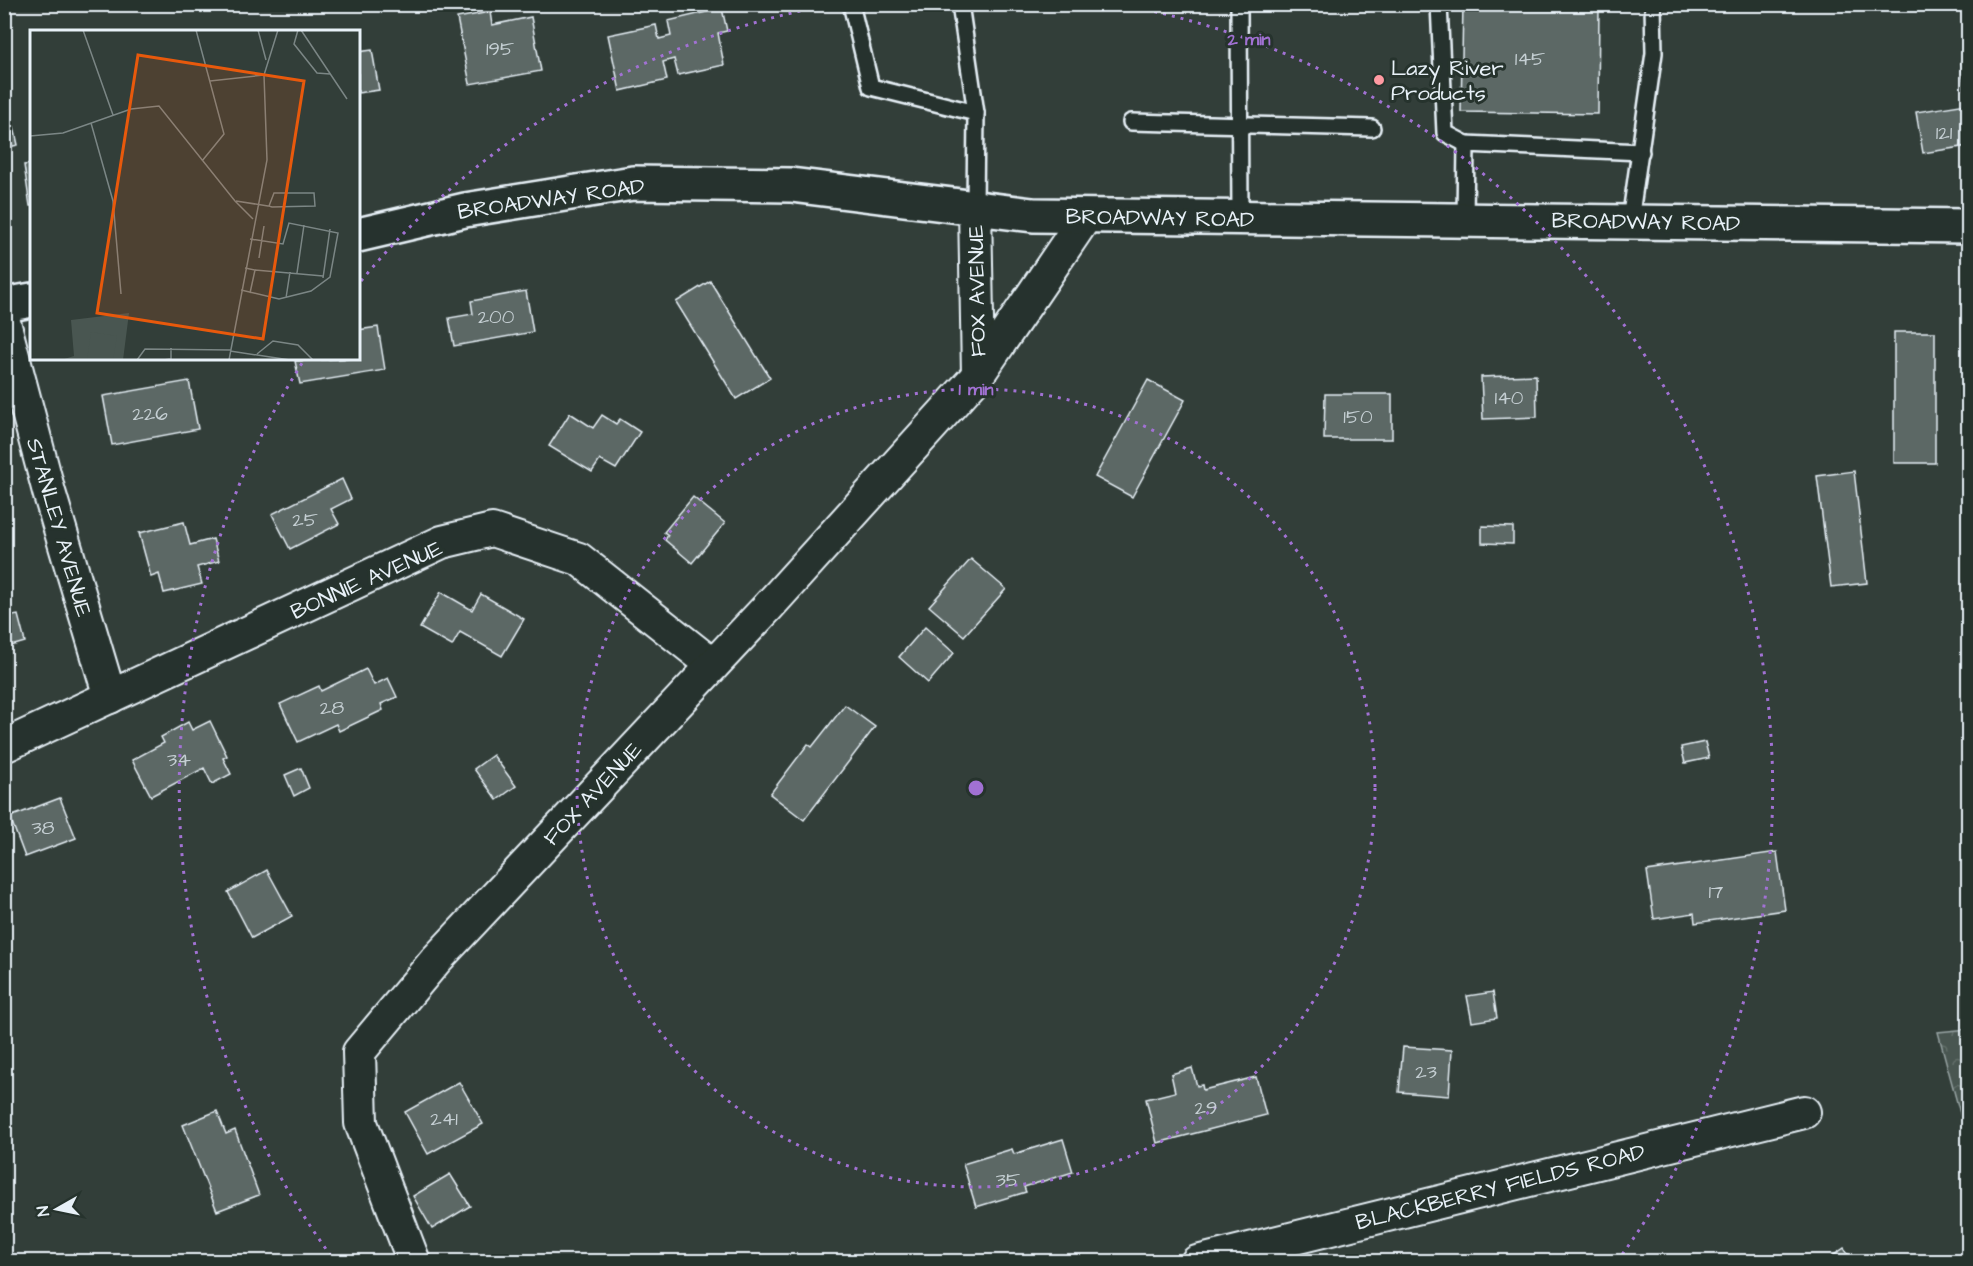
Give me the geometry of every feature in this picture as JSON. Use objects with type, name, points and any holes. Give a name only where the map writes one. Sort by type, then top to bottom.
[{"type":"main road","name":"BROADWAY ROAD","points":[[360,235],[465,210],[633,183],[791,185],[1033,215],[1968,226]]},
{"type":"main road","points":[[4,304],[30,300]]},
{"type":"street","name":"FOX AVENUE","points":[[975,207],[978,375]]},
{"type":"street","name":"FOX AVENUE","points":[[414,1262],[361,1123],[359,1052],[436,960],[713,665],[978,375],[1086,216]]},
{"type":"street","name":"STANLEY AVENUE","points":[[4,322],[49,492],[110,697]]},
{"type":"street","name":"BONNIE AVENUE","points":[[4,746],[442,542],[492,530],[579,559],[713,665]]},
{"type":"street","name":"BLACKBERRY FIELDS ROAD","points":[[1197,1262],[1804,1112]]},
{"type":"lane","points":[[851,4],[871,87],[976,113]]},
{"type":"lane","points":[[960,4],[974,86],[976,113],[975,207]]},
{"type":"lane","points":[[1239,4],[1240,218]]},
{"type":"lane","points":[[1439,4],[1445,133],[1466,144],[1641,152]]},
{"type":"lane","points":[[1630,221],[1654,53],[1653,4]]},
{"type":"lane","points":[[1131,122],[1372,128]]},
{"type":"lane","points":[[1465,219],[1466,144]]},
{"type":"green space","points":[[1968,1029],[1968,1143],[1938,1032]]},
{"type":"building","points":[[721,4],[727,31],[718,33],[724,65],[678,75],[674,59],[663,62],[667,80],[620,91],[608,35],[656,25],[659,39],[671,36],[668,21],[711,11],[710,5]]},
{"type":"building","points":[[1463,4],[1599,4],[1598,114],[1461,112]]},
{"type":"building","points":[[490,12],[492,25],[531,17],[541,71],[470,84],[457,18]]},
{"type":"building","points":[[372,50],[379,90],[360,93],[360,52]]},
{"type":"building","points":[[1968,60],[1968,96],[1966,96],[1961,61]]},
{"type":"building","points":[[1966,104],[1968,146],[1923,153],[1916,112]]},
{"type":"building","points":[[14,127],[18,145],[4,148],[4,129]]},
{"type":"building","points":[[30,164],[30,206],[24,165]]},
{"type":"building","points":[[710,281],[770,378],[736,399],[676,302]]},
{"type":"building","points":[[526,291],[533,332],[454,346],[449,318],[473,314],[471,301]]},
{"type":"building","points":[[378,327],[385,370],[300,384],[295,361],[360,360],[360,330]]},
{"type":"building","points":[[1894,332],[1935,332],[1935,463],[1894,463]]},
{"type":"building","points":[[1536,375],[1537,417],[1483,419],[1481,377]]},
{"type":"building","points":[[1148,380],[1185,400],[1132,497],[1095,477]]},
{"type":"building","points":[[189,381],[198,429],[112,445],[103,396]]},
{"type":"building","points":[[1325,394],[1392,394],[1392,439],[1324,439]]},
{"type":"building","points":[[570,413],[593,428],[602,415],[616,424],[620,419],[640,432],[616,469],[600,460],[592,472],[549,446]]},
{"type":"building","points":[[1854,471],[1867,583],[1831,587],[1817,476]]},
{"type":"building","points":[[342,479],[351,499],[331,509],[339,524],[290,549],[272,514]]},
{"type":"building","points":[[693,497],[725,523],[692,563],[665,540],[668,535],[664,532]]},
{"type":"building","points":[[184,522],[190,545],[213,539],[219,561],[197,567],[202,584],[164,593],[159,574],[151,577],[139,533]]},
{"type":"building","points":[[1482,526],[1513,527],[1513,544],[1482,543]]},
{"type":"building","points":[[971,559],[1006,589],[964,636],[929,606]]},
{"type":"building","points":[[441,592],[472,610],[481,594],[524,619],[502,656],[460,632],[452,646],[420,628]]},
{"type":"building","points":[[4,605],[8,617],[18,615],[25,642],[4,648]]},
{"type":"building","points":[[925,627],[954,653],[928,683],[899,657]]},
{"type":"building","points":[[366,669],[374,685],[388,678],[397,697],[381,704],[383,710],[339,731],[336,724],[298,742],[280,704],[319,686],[321,691]]},
{"type":"building","points":[[845,705],[875,727],[804,820],[770,794],[808,744],[812,747]]},
{"type":"building","points":[[210,721],[227,756],[223,758],[231,774],[212,784],[204,768],[151,796],[132,760],[164,743],[161,737],[188,722],[192,730]]},
{"type":"building","points":[[1705,742],[1709,758],[1685,763],[1681,747]]},
{"type":"building","points":[[493,755],[516,786],[497,800],[474,769]]},
{"type":"building","points":[[301,768],[309,788],[294,796],[285,775]]},
{"type":"building","points":[[60,798],[76,838],[25,857],[10,817]]},
{"type":"building","points":[[1777,852],[1785,910],[1695,923],[1694,913],[1654,919],[1647,871]]},
{"type":"building","points":[[267,870],[292,916],[252,938],[228,892]]},
{"type":"building","points":[[1493,992],[1497,1018],[1472,1022],[1467,996]]},
{"type":"building","points":[[1403,1047],[1452,1050],[1449,1096],[1399,1092]]},
{"type":"building","points":[[1192,1068],[1197,1086],[1202,1085],[1203,1090],[1256,1077],[1266,1115],[1157,1143],[1146,1099],[1175,1092],[1171,1074]]},
{"type":"building","points":[[459,1082],[483,1124],[428,1154],[405,1112]]},
{"type":"building","points":[[217,1111],[226,1134],[235,1130],[259,1195],[217,1211],[183,1125]]},
{"type":"building","points":[[1063,1139],[1073,1172],[1024,1187],[1026,1192],[976,1207],[963,1164],[1012,1149],[1014,1154]]},
{"type":"building","points":[[450,1174],[470,1206],[432,1229],[413,1196]]},
{"type":"building","points":[[1844,1248],[1853,1262],[1824,1262]]},
{"type":"place","name":"Lazy River Products","points":[[1379,80]]}]
